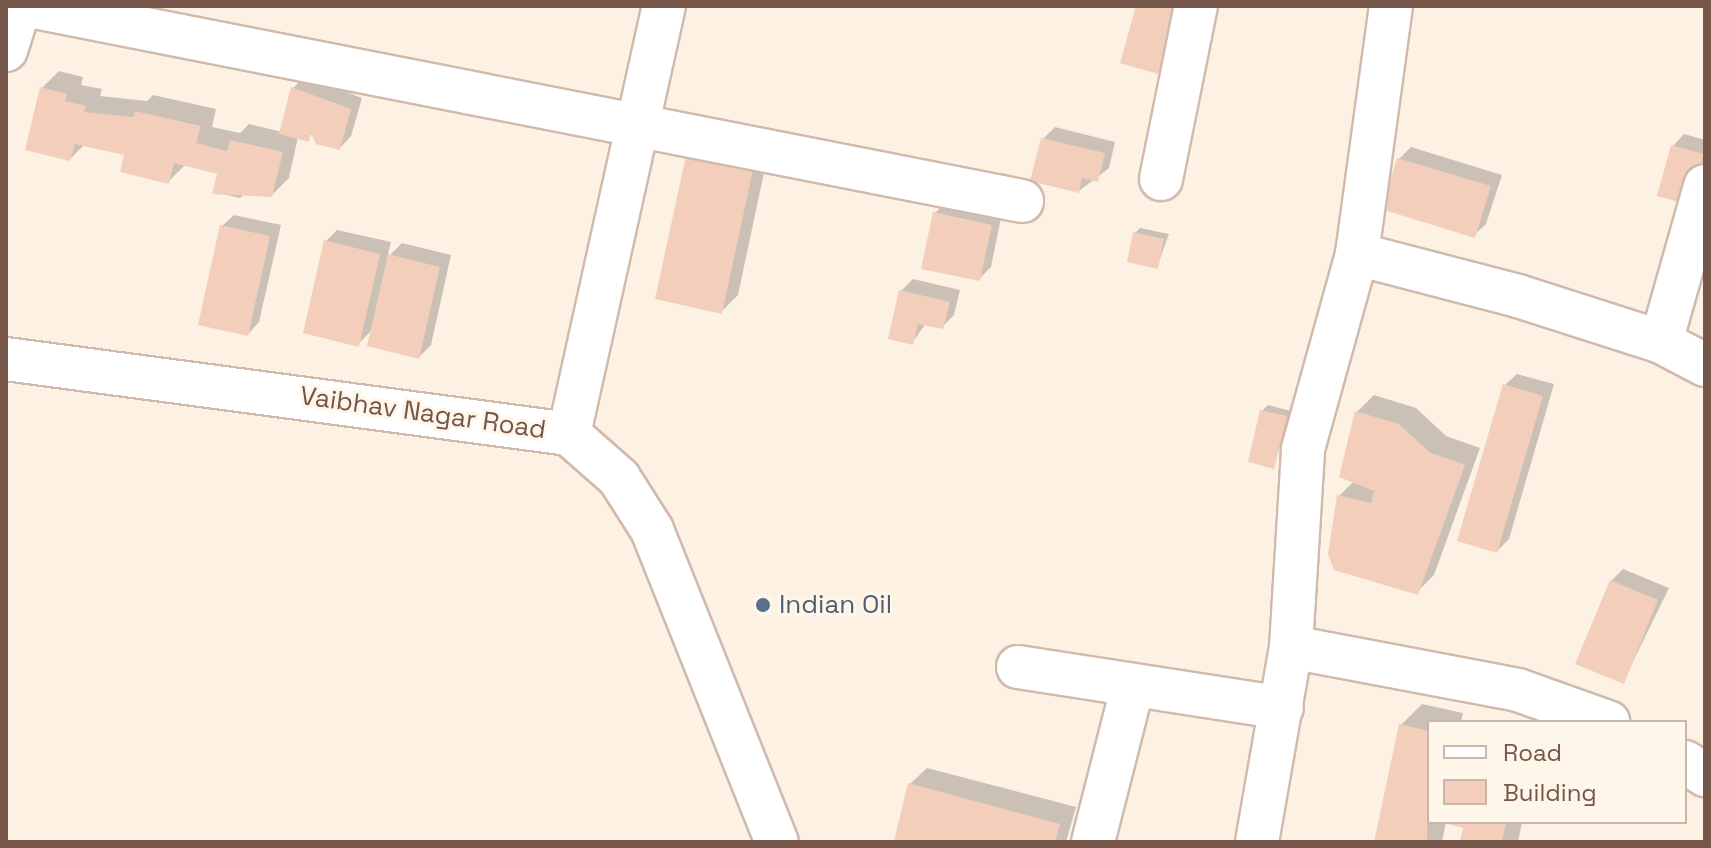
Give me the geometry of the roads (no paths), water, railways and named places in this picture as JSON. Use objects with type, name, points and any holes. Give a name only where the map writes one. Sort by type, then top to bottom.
[{"type":"street","points":[[6,50],[20,6]]},
{"type":"street","points":[[29,6],[1022,201]]},
{"type":"street","points":[[569,434],[664,6]]},
{"type":"street","points":[[1161,179],[1196,6]]},
{"type":"street","points":[[1257,842],[1291,647],[1303,449],[1357,254],[1391,6]]},
{"type":"street","points":[[1661,342],[1705,186]]},
{"type":"street","points":[[1357,254],[1661,342],[1705,365]]},
{"type":"street","name":"Vaibhav Nagar Road","points":[[6,359],[569,434],[619,478],[652,530],[777,842]]},
{"type":"street","points":[[1291,647],[1518,690],[1602,720]]},
{"type":"street","points":[[1018,667],[1282,708]]},
{"type":"street","points":[[1093,842],[1133,685]]},
{"type":"street","points":[[1687,763],[1705,775]]},
{"type":"place","name":"Indian Oil","points":[[763,605]]}]
